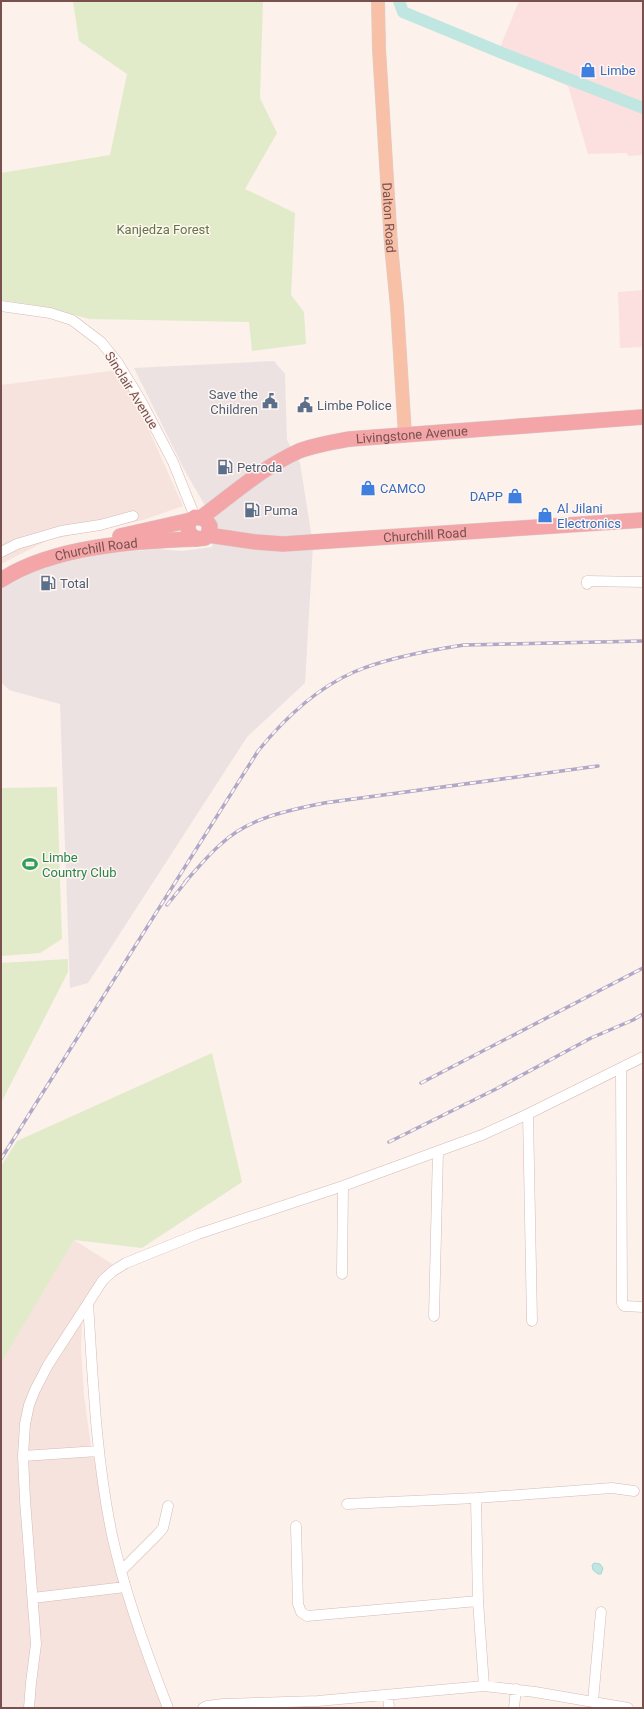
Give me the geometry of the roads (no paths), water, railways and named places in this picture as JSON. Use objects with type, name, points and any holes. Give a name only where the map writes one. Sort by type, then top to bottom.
[{"type":"highway","name":"Livingstone Avenue","points":[[196,518],[276,463],[300,451],[320,444],[350,439],[643,417]]},
{"type":"highway","points":[[196,518],[188,527],[188,531],[190,534],[202,537]]},
{"type":"highway","name":"Churchill Road","points":[[1,572],[26,561],[51,553],[196,518]]},
{"type":"highway","name":"Churchill Road","points":[[1,580],[27,566],[70,553],[113,545],[156,540],[202,537],[283,544],[643,520]]},
{"type":"main road","name":"Dalton Road","points":[[378,3],[379,49],[391,245],[397,307],[405,435]]},
{"type":"street","name":"Sinclair Avenue","points":[[1,306],[50,313],[72,320],[102,342],[118,363],[144,406],[173,462],[196,518]]},
{"type":"street","points":[[1,552],[17,544],[61,531],[100,525],[133,516]]},
{"type":"street","points":[[587,584],[587,581],[643,582]]},
{"type":"street","points":[[29,1708],[30,1683],[36,1648],[33,1598],[27,1542],[23,1456],[25,1424],[29,1405],[48,1365],[102,1280],[126,1263],[198,1234],[343,1186],[482,1135],[643,1057]]},
{"type":"street","points":[[621,1068],[622,1303],[624,1306],[629,1308],[643,1307]]},
{"type":"street","points":[[528,1114],[532,1321]]},
{"type":"street","points":[[434,1316],[438,1151]]},
{"type":"street","points":[[342,1274],[343,1186]]},
{"type":"street","points":[[88,1303],[98,1451],[112,1535],[136,1620],[168,1708]]},
{"type":"street","points":[[23,1456],[98,1451]]},
{"type":"street","points":[[347,1504],[476,1498],[612,1488],[634,1491]]},
{"type":"street","points":[[476,1498],[478,1601],[484,1686]]},
{"type":"street","points":[[122,1570],[158,1534],[165,1523],[168,1506]]},
{"type":"street","points":[[296,1526],[298,1604],[301,1612],[307,1616],[478,1601]]},
{"type":"street","points":[[33,1598],[126,1587]]},
{"type":"street","points":[[593,1701],[601,1612]]},
{"type":"street","points":[[202,1708],[223,1704],[318,1701],[459,1687],[484,1686],[516,1689],[628,1708]]},
{"type":"street","points":[[514,1708],[516,1689]]},
{"type":"street","points":[[388,1695],[389,1708]]},
{"type":"water","points":[[594,1563],[600,1564],[603,1568],[601,1574],[598,1574],[593,1570],[592,1565]]},
{"type":"waterway","points":[[399,1],[403,12],[507,55],[643,108]]},
{"type":"railway","points":[[1,1159],[258,751],[278,728],[313,696],[340,679],[366,667],[393,659],[464,645],[643,641]]},
{"type":"railway","points":[[185,882],[212,853],[232,835],[256,821],[283,812],[324,803],[598,766]]},
{"type":"railway","points":[[167,905],[188,879]]},
{"type":"railway","points":[[421,1083],[643,968]]},
{"type":"railway","points":[[389,1142],[496,1089],[591,1038],[633,1020],[643,1014]]},
{"type":"place","name":"Limbe","points":[[588,70]]},
{"type":"place","name":"Save the Children","points":[[270,401]]},
{"type":"place","name":"Limbe Police","points":[[305,405]]},
{"type":"place","name":"Petroda","points":[[225,467]]},
{"type":"place","name":"CAMCO","points":[[368,488]]},
{"type":"place","name":"DAPP","points":[[515,496]]},
{"type":"place","name":"Puma","points":[[252,510]]},
{"type":"place","name":"Al Jilani Electronics","points":[[545,515]]},
{"type":"place","name":"Total","points":[[48,583]]},
{"type":"place","name":"Limbe Country Club","points":[[30,864]]},
{"type":"park label","name":"Kanjedza Forest","points":[[163,229]]}]
